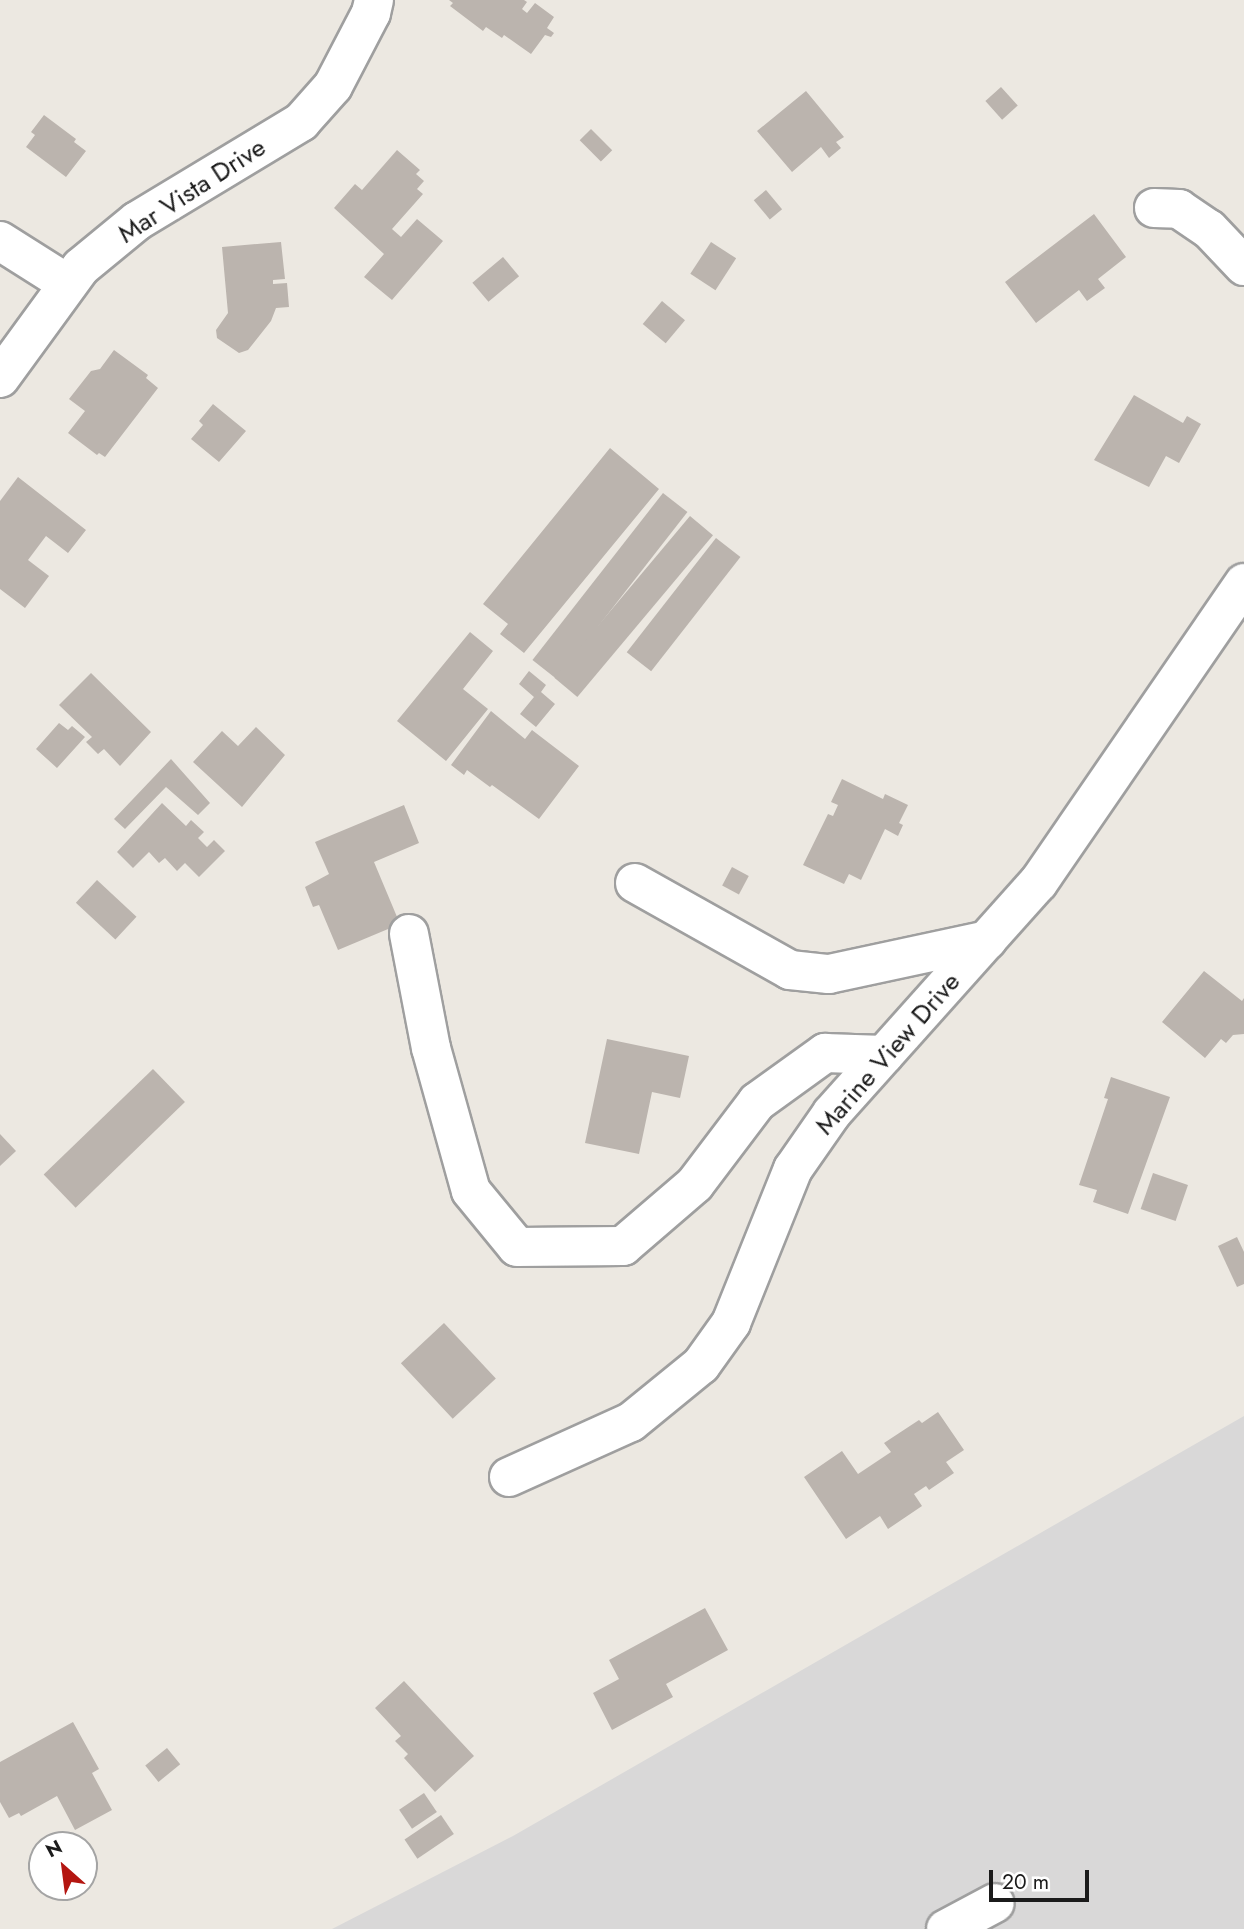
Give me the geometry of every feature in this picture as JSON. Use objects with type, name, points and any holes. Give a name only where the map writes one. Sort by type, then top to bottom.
[{"type":"street","name":"Mar Vista Drive","points":[[0,377],[81,267],[137,221],[301,122],[333,86],[371,13],[374,0]]},
{"type":"street","points":[[1154,208],[1179,209],[1209,229],[1244,266]]},
{"type":"street","points":[[0,241],[68,284]]},
{"type":"street","name":"Marine View Drive","points":[[509,1478],[631,1422],[701,1365],[731,1323],[793,1169],[832,1113],[1038,883],[1244,583]]},
{"type":"street","points":[[635,883],[790,970],[829,974],[987,940]]},
{"type":"street","points":[[409,934],[431,1048],[471,1191],[517,1247],[623,1246],[695,1184],[757,1102],[825,1053],[884,1055]]},
{"type":"street","points":[[946,1929],[995,1903]]},
{"type":"shaded area","points":[[1244,1416],[1244,1929],[332,1929],[513,1836]]},
{"type":"building","points":[[449,0],[524,0],[527,2],[522,9],[527,13],[535,3],[554,17],[547,28],[554,33],[551,37],[545,35],[531,54],[504,35],[502,38],[486,27],[483,31],[450,6],[453,3]]},
{"type":"building","points":[[1001,87],[1018,106],[1002,120],[985,101]]},
{"type":"building","points":[[806,91],[844,137],[836,142],[841,148],[829,158],[821,147],[792,172],[757,131]]},
{"type":"building","points":[[44,115],[76,139],[74,142],[86,151],[66,177],[26,147],[35,135],[31,132]]},
{"type":"building","points":[[591,129],[612,150],[601,162],[580,140]]},
{"type":"building","points":[[397,150],[420,170],[416,174],[424,181],[417,189],[423,194],[392,229],[401,237],[417,219],[443,241],[392,300],[364,277],[384,254],[334,208],[355,184],[362,190]]},
{"type":"building","points":[[766,190],[782,209],[770,219],[754,200]]},
{"type":"building","points":[[1094,214],[1126,257],[1098,279],[1105,288],[1087,301],[1079,290],[1036,323],[1005,282]]},
{"type":"building","points":[[281,242],[285,279],[273,280],[273,284],[287,283],[289,307],[276,308],[271,321],[248,350],[239,353],[217,338],[216,330],[228,313],[222,247]]},
{"type":"building","points":[[711,242],[736,258],[715,290],[690,274]]},
{"type":"building","points":[[503,257],[519,276],[488,302],[472,283]]},
{"type":"building","points":[[662,301],[685,320],[666,343],[643,324]]},
{"type":"building","points":[[114,350],[148,375],[146,378],[158,388],[105,457],[99,453],[97,455],[68,433],[85,411],[69,399],[91,371],[100,369]]},
{"type":"building","points":[[1134,395],[1183,423],[1187,416],[1201,424],[1179,463],[1166,456],[1149,487],[1094,460]]},
{"type":"building","points":[[213,404],[246,431],[219,462],[191,439],[203,425],[199,421]]},
{"type":"building","points":[[610,448],[659,489],[524,653],[500,634],[508,624],[483,604]]},
{"type":"building","points":[[18,477],[86,530],[68,553],[46,536],[28,560],[49,576],[25,608],[0,589],[0,501]]},
{"type":"building","points":[[663,493],[687,512],[557,679],[532,660]]},
{"type":"building","points":[[690,516],[713,535],[577,697],[554,678]]},
{"type":"building","points":[[716,538],[740,557],[651,671],[627,652]]},
{"type":"building","points":[[470,632],[493,651],[463,689],[488,709],[446,761],[397,721]]},
{"type":"building","points":[[529,671],[546,685],[541,692],[555,704],[536,727],[520,714],[534,697],[519,684]]},
{"type":"building","points":[[91,673],[151,732],[120,766],[104,749],[98,754],[86,742],[92,737],[59,705]]},
{"type":"building","points":[[491,711],[525,739],[532,730],[579,766],[539,819],[492,785],[490,787],[467,770],[464,775],[451,765]]},
{"type":"building","points":[[59,723],[68,730],[72,726],[85,737],[57,768],[36,749]]},
{"type":"building","points":[[256,727],[285,755],[242,807],[193,762],[222,731],[238,746]]},
{"type":"building","points":[[171,759],[210,803],[198,815],[166,787],[125,829],[114,819]]},
{"type":"building","points":[[842,779],[883,799],[885,794],[908,805],[899,823],[903,825],[898,836],[885,829],[861,880],[849,874],[844,884],[803,865],[828,814],[833,816],[838,805],[831,802]]},
{"type":"building","points":[[162,803],[186,826],[191,820],[204,832],[198,838],[207,847],[214,840],[225,851],[199,877],[185,863],[177,871],[165,858],[159,863],[149,852],[133,868],[117,852]]},
{"type":"building","points":[[404,805],[419,843],[374,862],[400,924],[338,950],[319,905],[313,907],[305,887],[329,874],[315,842]]},
{"type":"building","points":[[732,867],[749,876],[739,894],[722,886]]},
{"type":"building","points":[[97,880],[136,917],[115,939],[76,903]]},
{"type":"building","points":[[1204,971],[1242,1001],[1244,998],[1244,1034],[1233,1035],[1226,1043],[1221,1039],[1205,1058],[1162,1022]]},
{"type":"building","points":[[607,1039],[689,1056],[680,1098],[652,1092],[639,1154],[585,1143]]},
{"type":"building","points":[[153,1069],[185,1102],[76,1208],[44,1175]]},
{"type":"building","points":[[1111,1077],[1170,1097],[1128,1214],[1093,1202],[1097,1190],[1079,1185],[1108,1099],[1104,1098]]},
{"type":"building","points":[[0,1134],[16,1151],[0,1166]]},
{"type":"building","points":[[1153,1173],[1188,1185],[1176,1221],[1141,1209]]},
{"type":"building","points":[[1237,1237],[1244,1252],[1244,1284],[1237,1287],[1218,1246]]},
{"type":"building","points":[[444,1323],[496,1379],[453,1419],[401,1363]]},
{"type":"building","points":[[938,1412],[964,1450],[946,1462],[954,1473],[929,1490],[926,1486],[914,1494],[922,1506],[888,1529],[880,1516],[846,1539],[804,1477],[842,1451],[858,1474],[891,1452],[884,1443],[919,1420],[922,1423]]},
{"type":"building","points":[[705,1608],[728,1650],[666,1684],[673,1697],[612,1730],[593,1693],[619,1679],[609,1660]]},
{"type":"building","points":[[404,1681],[474,1756],[435,1792],[404,1758],[408,1754],[395,1741],[401,1736],[375,1708]]},
{"type":"building","points":[[73,1722],[99,1769],[92,1773],[112,1810],[75,1830],[57,1796],[21,1816],[19,1813],[9,1818],[0,1802],[0,1762]]},
{"type":"building","points":[[167,1748],[180,1764],[158,1782],[145,1766]]},
{"type":"building","points":[[424,1793],[437,1812],[412,1829],[399,1810]]},
{"type":"building","points":[[441,1815],[454,1834],[417,1859],[405,1840]]}]
